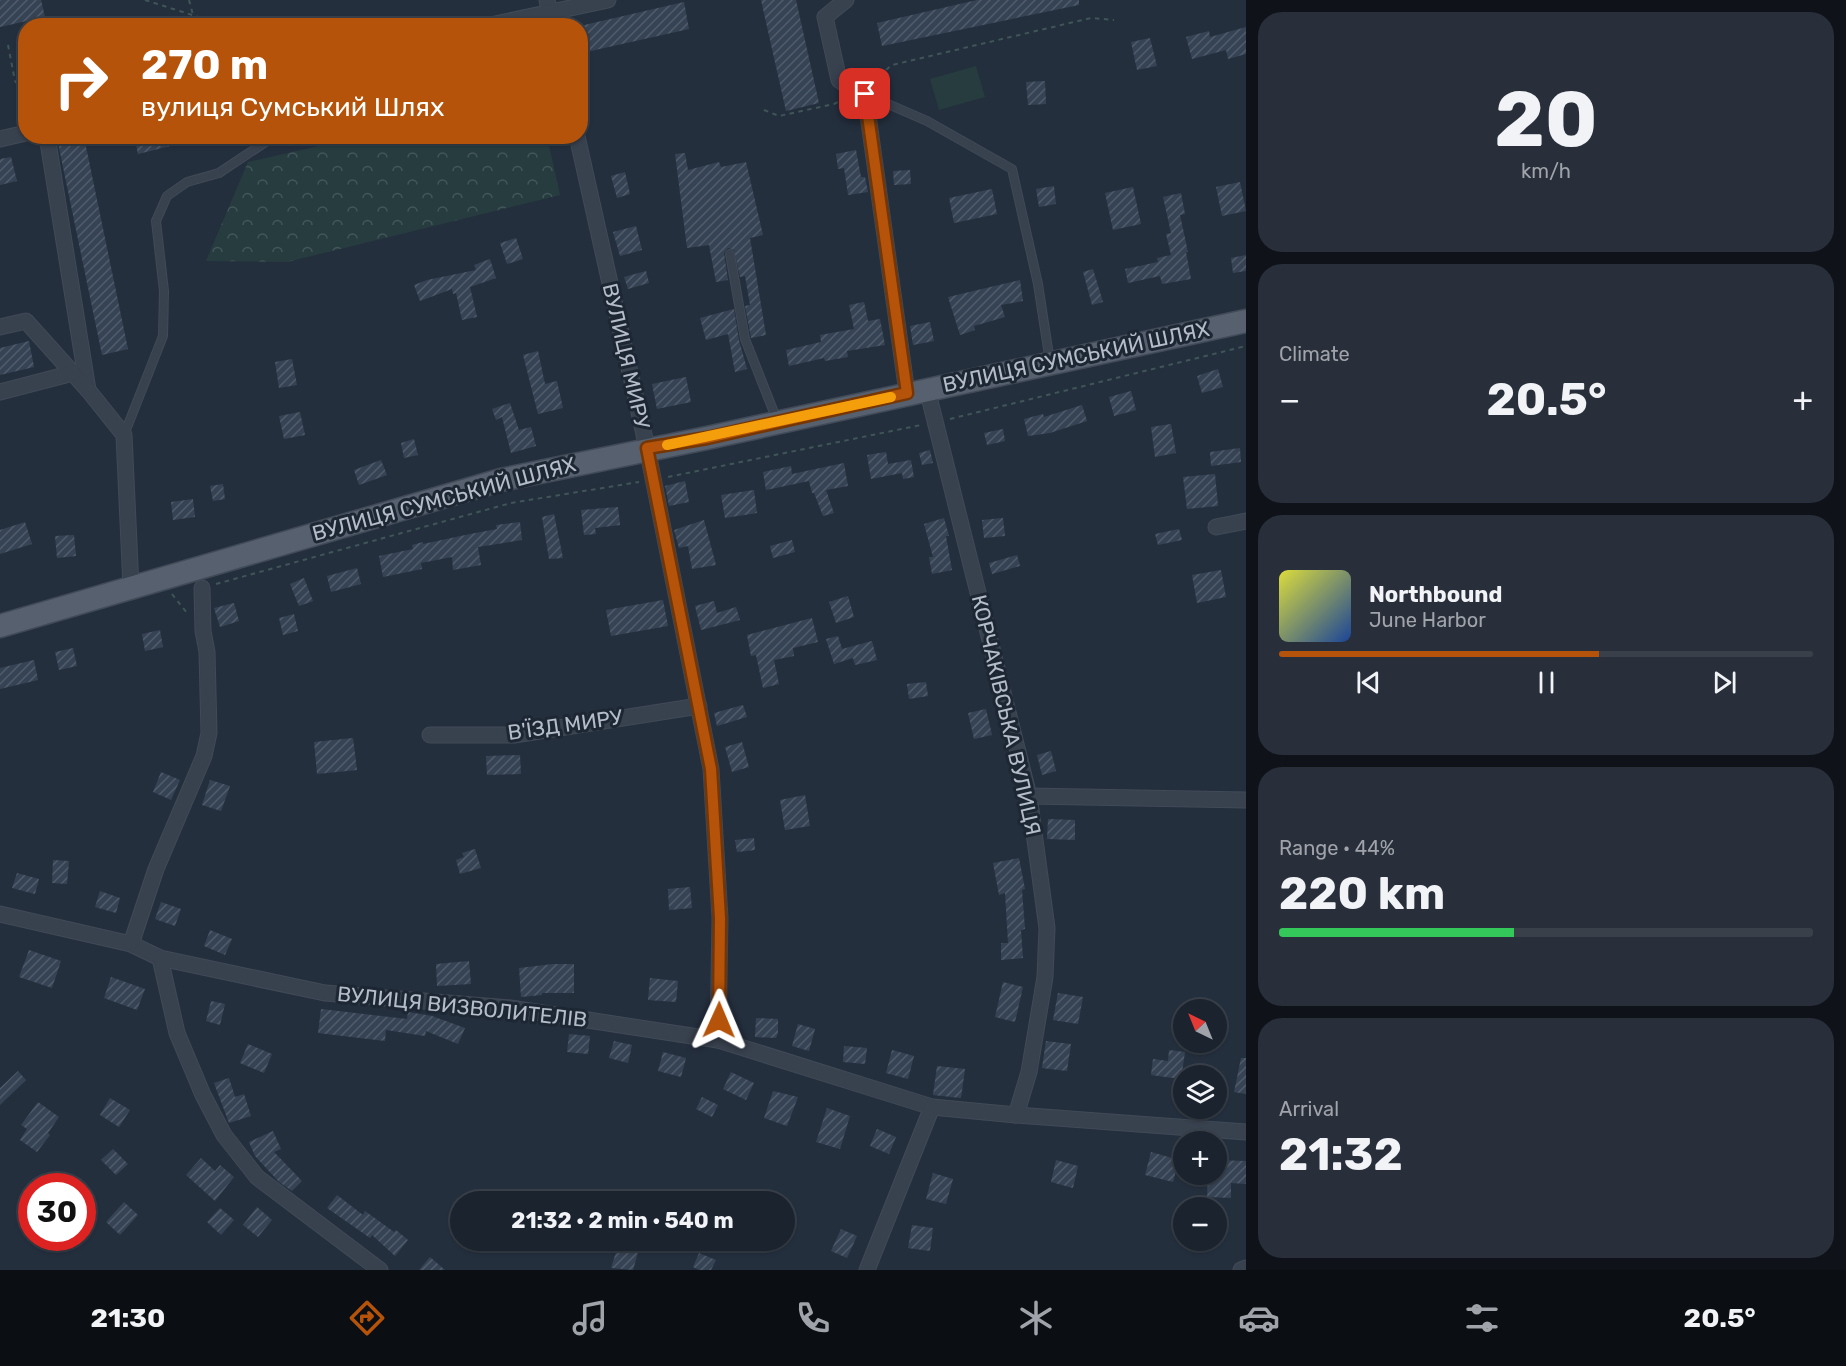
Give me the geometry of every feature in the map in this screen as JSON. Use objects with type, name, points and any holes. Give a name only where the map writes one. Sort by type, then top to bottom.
[{"type":"main road","name":"ВУЛИЦЯ СУМСЬКИЙ ШЛЯХ","points":[[0,626],[131,587],[167,587],[501,480],[1246,321]]},
{"type":"street","points":[[525,18],[608,0]]},
{"type":"street","points":[[846,0],[825,17],[839,80],[861,93]]},
{"type":"street","name":"КОРЧАКІВСЬКА ВУЛИЦЯ","points":[[861,93],[917,391],[937,422],[1029,796],[1047,928],[1045,967],[1029,1072],[1016,1115]]},
{"type":"street","points":[[0,139],[18,135]]},
{"type":"street","points":[[48,144],[88,390]]},
{"type":"street","name":"ВУЛИЦЯ МИРУ","points":[[579,144],[647,448],[711,769],[720,918],[718,1040]]},
{"type":"street","points":[[0,327],[26,321],[88,390],[124,435],[131,587]]},
{"type":"street","points":[[0,392],[73,373]]},
{"type":"street","points":[[1216,527],[1246,521]]},
{"type":"street","points":[[131,944],[156,869],[204,756],[209,733],[207,652],[203,631],[202,588]]},
{"type":"street","name":"В'ЇЗД МИРУ","points":[[430,735],[514,735],[699,706]]},
{"type":"street","points":[[1029,796],[1246,800]]},
{"type":"street","name":"ВУЛИЦЯ ВИЗВОЛИТЕЛІВ","points":[[0,914],[131,944],[160,958],[325,993],[510,1008],[718,1040],[932,1107],[1246,1132]]},
{"type":"street","points":[[160,958],[177,1033],[203,1095],[224,1135],[257,1177],[380,1270]]},
{"type":"street","points":[[867,1270],[932,1107]]},
{"type":"street","points":[[1241,1270],[1246,1268]]},
{"type":"lane","points":[[861,93],[927,121],[1012,169],[1038,284],[1050,363]]},
{"type":"lane","points":[[124,435],[162,336],[164,291],[156,221],[167,196],[187,182],[219,173],[262,144]]},
{"type":"lane","points":[[730,254],[745,339],[778,422]]},
{"type":"path","points":[[145,0],[202,18]]},
{"type":"path","points":[[189,0],[193,15]]},
{"type":"path","points":[[764,110],[779,116],[834,104],[861,93],[892,65],[1091,18],[1114,20]]},
{"type":"path","points":[[8,45],[15,81],[18,85]]},
{"type":"path","points":[[167,587],[202,588],[510,503],[653,480],[937,422],[1246,346]]},
{"type":"path","points":[[167,587],[203,631]]},
{"type":"green space","points":[[976,66],[985,97],[939,110],[930,79]]},
{"type":"green space","points":[[327,144],[549,144],[560,195],[287,262],[206,261],[248,162]]},
{"type":"building","points":[[0,0],[41,0],[45,17],[18,18],[18,23],[0,27]]},
{"type":"building","points":[[761,0],[796,0],[819,103],[786,111]]},
{"type":"building","points":[[977,0],[1079,0],[1079,5],[882,46],[877,23]]},
{"type":"building","points":[[684,2],[689,29],[588,52],[588,24]]},
{"type":"building","points":[[1246,27],[1246,54],[1228,59],[1226,50],[1192,59],[1186,37],[1209,31],[1210,37]]},
{"type":"building","points":[[1150,38],[1157,66],[1137,70],[1131,42]]},
{"type":"building","points":[[1045,81],[1046,104],[1028,105],[1026,82]]},
{"type":"building","points":[[58,144],[85,144],[128,349],[102,355]]},
{"type":"building","points":[[136,144],[179,144],[138,154]]},
{"type":"building","points":[[856,150],[861,177],[865,177],[868,192],[848,195],[844,168],[838,169],[836,154]]},
{"type":"building","points":[[685,153],[688,170],[719,162],[721,167],[746,162],[763,235],[750,238],[766,335],[751,338],[745,306],[750,305],[745,276],[740,277],[734,250],[728,248],[724,253],[728,280],[716,282],[709,245],[687,248],[675,154]]},
{"type":"building","points":[[11,157],[17,181],[0,185],[0,159]]},
{"type":"building","points":[[910,170],[911,184],[894,185],[893,171]]},
{"type":"building","points":[[625,172],[630,194],[617,198],[611,176]]},
{"type":"building","points":[[1240,182],[1246,211],[1222,216],[1216,187]]},
{"type":"building","points":[[1054,186],[1056,204],[1039,207],[1036,189]]},
{"type":"building","points":[[1133,187],[1141,224],[1113,230],[1105,193]]},
{"type":"building","points":[[992,189],[997,214],[954,223],[949,198]]},
{"type":"building","points":[[1181,193],[1185,214],[1180,215],[1191,279],[1162,284],[1160,276],[1128,283],[1125,269],[1158,262],[1157,258],[1171,255],[1166,234],[1171,233],[1163,197]]},
{"type":"building","points":[[636,226],[642,250],[620,256],[613,232]]},
{"type":"building","points":[[516,238],[523,259],[507,264],[500,243]]},
{"type":"building","points":[[1246,255],[1246,271],[1233,273],[1231,258]]},
{"type":"building","points":[[490,259],[496,278],[470,287],[477,317],[462,320],[456,293],[453,294],[452,289],[420,301],[414,285],[427,280],[476,270],[474,265]]},
{"type":"building","points":[[1093,269],[1103,302],[1092,305],[1083,272]]},
{"type":"building","points":[[646,271],[649,283],[628,289],[624,277]]},
{"type":"building","points":[[1020,280],[1023,301],[1001,305],[1005,317],[974,326],[975,330],[960,335],[948,297]]},
{"type":"building","points":[[864,302],[868,321],[880,319],[885,345],[847,351],[848,357],[825,361],[824,358],[789,366],[786,350],[821,342],[820,335],[854,329],[849,305]]},
{"type":"building","points":[[734,309],[747,369],[735,372],[728,334],[706,340],[700,318]]},
{"type":"building","points":[[930,322],[934,341],[913,345],[910,326]]},
{"type":"building","points":[[29,341],[34,367],[0,375],[0,348]]},
{"type":"building","points":[[538,351],[545,384],[557,381],[563,408],[538,414],[523,355]]},
{"type":"building","points":[[292,359],[297,385],[279,388],[275,362]]},
{"type":"building","points":[[1218,369],[1223,387],[1202,393],[1197,376]]},
{"type":"building","points":[[686,377],[691,402],[657,409],[652,384]]},
{"type":"building","points":[[1131,391],[1136,410],[1114,416],[1109,397]]},
{"type":"building","points":[[510,403],[519,430],[531,427],[536,446],[511,453],[502,417],[496,420],[492,409]]},
{"type":"building","points":[[1082,405],[1087,421],[1050,433],[1028,436],[1024,419],[1043,414],[1044,417]]},
{"type":"building","points":[[300,412],[305,435],[284,439],[279,416]]},
{"type":"building","points":[[1171,424],[1176,453],[1155,457],[1151,427]]},
{"type":"building","points":[[1003,429],[1005,441],[987,445],[984,433]]},
{"type":"building","points":[[414,439],[418,455],[404,458],[401,443]]},
{"type":"building","points":[[1240,448],[1241,462],[1211,466],[1210,452]]},
{"type":"building","points":[[930,450],[933,463],[922,465],[919,453]]},
{"type":"building","points":[[886,452],[888,464],[911,460],[914,477],[903,479],[902,473],[871,479],[867,455]]},
{"type":"building","points":[[381,460],[387,475],[359,485],[354,470]]},
{"type":"building","points":[[844,463],[848,486],[826,490],[834,513],[823,516],[809,481],[766,490],[763,472],[791,466],[792,474]]},
{"type":"building","points":[[1215,474],[1218,506],[1187,509],[1183,477]]},
{"type":"building","points":[[685,481],[689,502],[669,506],[665,486]]},
{"type":"building","points":[[223,484],[225,499],[213,501],[210,486]]},
{"type":"building","points":[[754,490],[757,513],[725,518],[721,495]]},
{"type":"building","points":[[193,499],[195,517],[173,520],[171,502]]},
{"type":"building","points":[[618,507],[620,525],[595,528],[596,534],[584,535],[581,510]]},
{"type":"building","points":[[554,514],[563,558],[549,559],[542,517]]},
{"type":"building","points":[[944,518],[949,536],[946,536],[952,570],[932,574],[929,557],[933,557],[924,524]]},
{"type":"building","points":[[1003,518],[1005,536],[984,538],[982,520]]},
{"type":"building","points":[[704,520],[716,565],[692,569],[688,546],[679,548],[674,530]]},
{"type":"building","points":[[25,522],[32,544],[0,554],[0,530]]},
{"type":"building","points":[[520,522],[522,540],[478,547],[481,565],[453,570],[452,557],[421,563],[422,569],[383,577],[379,556],[413,549],[412,545],[423,542],[423,544],[497,529],[496,525]]},
{"type":"building","points":[[1179,529],[1182,540],[1158,545],[1155,534]]},
{"type":"building","points":[[74,535],[76,556],[57,558],[55,536]]},
{"type":"building","points":[[792,540],[795,552],[773,558],[770,546]]},
{"type":"building","points":[[1017,555],[1020,566],[992,574],[989,563]]},
{"type":"building","points":[[357,568],[361,584],[331,592],[327,576]]},
{"type":"building","points":[[1221,570],[1226,597],[1197,603],[1192,575]]},
{"type":"building","points":[[304,578],[313,601],[299,606],[290,584]]},
{"type":"building","points":[[848,596],[854,617],[836,623],[829,602]]},
{"type":"building","points":[[663,600],[668,626],[611,636],[606,610]]},
{"type":"building","points":[[714,601],[717,613],[736,607],[740,620],[701,630],[695,606]]},
{"type":"building","points":[[234,603],[239,621],[220,627],[214,608]]},
{"type":"building","points":[[294,614],[298,631],[283,635],[279,618]]},
{"type":"building","points":[[812,618],[818,642],[793,648],[794,656],[774,660],[779,684],[763,688],[756,655],[751,656],[747,635]]},
{"type":"building","points":[[160,630],[163,647],[145,651],[142,634]]},
{"type":"building","points":[[838,636],[842,649],[872,641],[877,660],[855,665],[853,658],[834,664],[826,639]]},
{"type":"building","points":[[73,648],[77,666],[59,670],[55,652]]},
{"type":"building","points":[[34,660],[38,680],[0,689],[0,668]]},
{"type":"building","points":[[926,682],[928,696],[909,699],[907,684]]},
{"type":"building","points":[[743,705],[747,717],[717,726],[714,713]]},
{"type":"building","points":[[986,709],[992,735],[974,739],[968,713]]},
{"type":"building","points":[[353,738],[357,770],[317,774],[314,742]]},
{"type":"building","points":[[742,742],[749,767],[732,772],[725,747]]},
{"type":"building","points":[[1051,751],[1056,771],[1042,775],[1037,755]]},
{"type":"building","points":[[520,755],[521,774],[487,775],[486,756]]},
{"type":"building","points":[[161,772],[180,780],[171,800],[153,792]]},
{"type":"building","points":[[210,780],[230,786],[221,811],[202,805]]},
{"type":"building","points":[[805,795],[810,826],[785,830],[780,800]]},
{"type":"building","points":[[1048,819],[1075,820],[1075,840],[1047,839]]},
{"type":"building","points":[[754,838],[755,850],[737,852],[735,840]]},
{"type":"building","points":[[475,849],[481,868],[460,874],[456,860],[464,857],[462,853]]},
{"type":"building","points":[[1019,858],[1025,889],[1022,890],[1025,929],[1021,930],[1023,958],[1001,960],[1001,943],[1008,943],[1005,893],[999,895],[993,863]]},
{"type":"building","points":[[53,860],[69,861],[67,884],[52,883]]},
{"type":"building","points":[[17,873],[39,879],[35,894],[12,888]]},
{"type":"building","points":[[690,887],[692,908],[669,910],[668,889]]},
{"type":"building","points":[[100,891],[120,898],[116,913],[95,907]]},
{"type":"building","points":[[161,902],[181,909],[175,926],[155,919]]},
{"type":"building","points":[[210,930],[232,939],[225,955],[204,946]]},
{"type":"building","points":[[29,950],[61,961],[52,988],[19,977]]},
{"type":"building","points":[[469,961],[471,984],[437,986],[436,964]]},
{"type":"building","points":[[574,964],[574,993],[542,993],[542,995],[521,997],[519,968]]},
{"type":"building","points":[[111,977],[145,989],[137,1010],[104,998]]},
{"type":"building","points":[[650,978],[678,981],[676,1002],[648,1000]]},
{"type":"building","points":[[1003,982],[1023,987],[1015,1022],[995,1017]]},
{"type":"building","points":[[1058,993],[1083,997],[1078,1024],[1053,1020]]},
{"type":"building","points":[[211,1001],[225,1004],[220,1025],[206,1021]]},
{"type":"building","points":[[321,1009],[407,1019],[408,1012],[432,1016],[465,1028],[458,1044],[426,1031],[425,1036],[386,1030],[385,1041],[318,1033]]},
{"type":"building","points":[[756,1018],[778,1019],[776,1038],[755,1037]]},
{"type":"building","points":[[798,1024],[815,1029],[809,1051],[792,1046]]},
{"type":"building","points":[[569,1034],[590,1036],[588,1054],[567,1052]]},
{"type":"building","points":[[614,1041],[632,1045],[628,1063],[609,1058]]},
{"type":"building","points":[[1046,1041],[1071,1044],[1067,1071],[1042,1068]]},
{"type":"building","points":[[248,1044],[272,1054],[264,1073],[240,1063]]},
{"type":"building","points":[[844,1046],[867,1048],[865,1064],[843,1062]]},
{"type":"building","points":[[892,1050],[914,1056],[908,1079],[886,1073]]},
{"type":"building","points":[[1169,1050],[1173,1050],[1173,1053],[1185,1053],[1183,1065],[1173,1065],[1173,1078],[1151,1075],[1153,1059],[1168,1061]]},
{"type":"building","points":[[663,1052],[686,1058],[681,1077],[658,1071]]},
{"type":"building","points":[[1241,1058],[1246,1058],[1246,1094],[1234,1092]]},
{"type":"building","points":[[937,1066],[965,1069],[961,1098],[933,1095]]},
{"type":"building","points":[[18,1071],[26,1080],[0,1105],[0,1088]]},
{"type":"building","points":[[731,1072],[754,1083],[746,1100],[723,1089]]},
{"type":"building","points":[[229,1078],[235,1097],[244,1094],[251,1116],[229,1123],[214,1083]]},
{"type":"building","points":[[773,1091],[798,1097],[787,1126],[764,1118]]},
{"type":"building","points":[[702,1097],[718,1105],[712,1117],[696,1109]]},
{"type":"building","points":[[110,1098],[130,1110],[119,1127],[100,1115]]},
{"type":"building","points":[[38,1102],[59,1117],[48,1133],[50,1135],[37,1152],[20,1140],[27,1129],[21,1125]]},
{"type":"building","points":[[827,1108],[850,1116],[840,1149],[816,1142]]},
{"type":"building","points":[[877,1129],[896,1137],[889,1154],[870,1146]]},
{"type":"building","points":[[273,1131],[281,1149],[274,1152],[302,1181],[292,1191],[279,1182],[255,1156],[249,1142]]},
{"type":"building","points":[[113,1149],[128,1164],[116,1175],[101,1160]]},
{"type":"building","points":[[1151,1152],[1173,1158],[1173,1182],[1145,1175]]},
{"type":"building","points":[[201,1158],[215,1171],[220,1165],[234,1177],[215,1201],[186,1175]]},
{"type":"building","points":[[1056,1160],[1078,1166],[1073,1188],[1051,1182]]},
{"type":"building","points":[[1227,1160],[1246,1161],[1246,1184],[1231,1183],[1231,1198],[1207,1197],[1208,1185],[1227,1185]]},
{"type":"building","points":[[933,1173],[953,1179],[946,1204],[926,1199]]},
{"type":"building","points":[[337,1195],[363,1215],[365,1211],[408,1240],[395,1256],[372,1235],[370,1238],[327,1208]]},
{"type":"building","points":[[124,1202],[138,1215],[120,1235],[106,1222]]},
{"type":"building","points":[[257,1207],[272,1220],[258,1237],[243,1225]]},
{"type":"building","points":[[220,1208],[234,1220],[221,1235],[207,1222]]},
{"type":"building","points":[[912,1225],[933,1228],[930,1251],[908,1248]]},
{"type":"building","points":[[841,1229],[857,1236],[847,1258],[831,1251]]},
{"type":"building","points":[[616,1251],[638,1251],[633,1270],[611,1268]]},
{"type":"building","points":[[699,1253],[716,1260],[711,1270],[699,1270],[693,1267]]},
{"type":"building","points":[[430,1257],[445,1270],[419,1270]]},
{"type":"slow traffic","points":[[667,445],[891,397]]},
{"type":"route","points":[[719,1020],[720,918],[711,769],[647,448],[707,438],[907,393],[865,94]]}]
